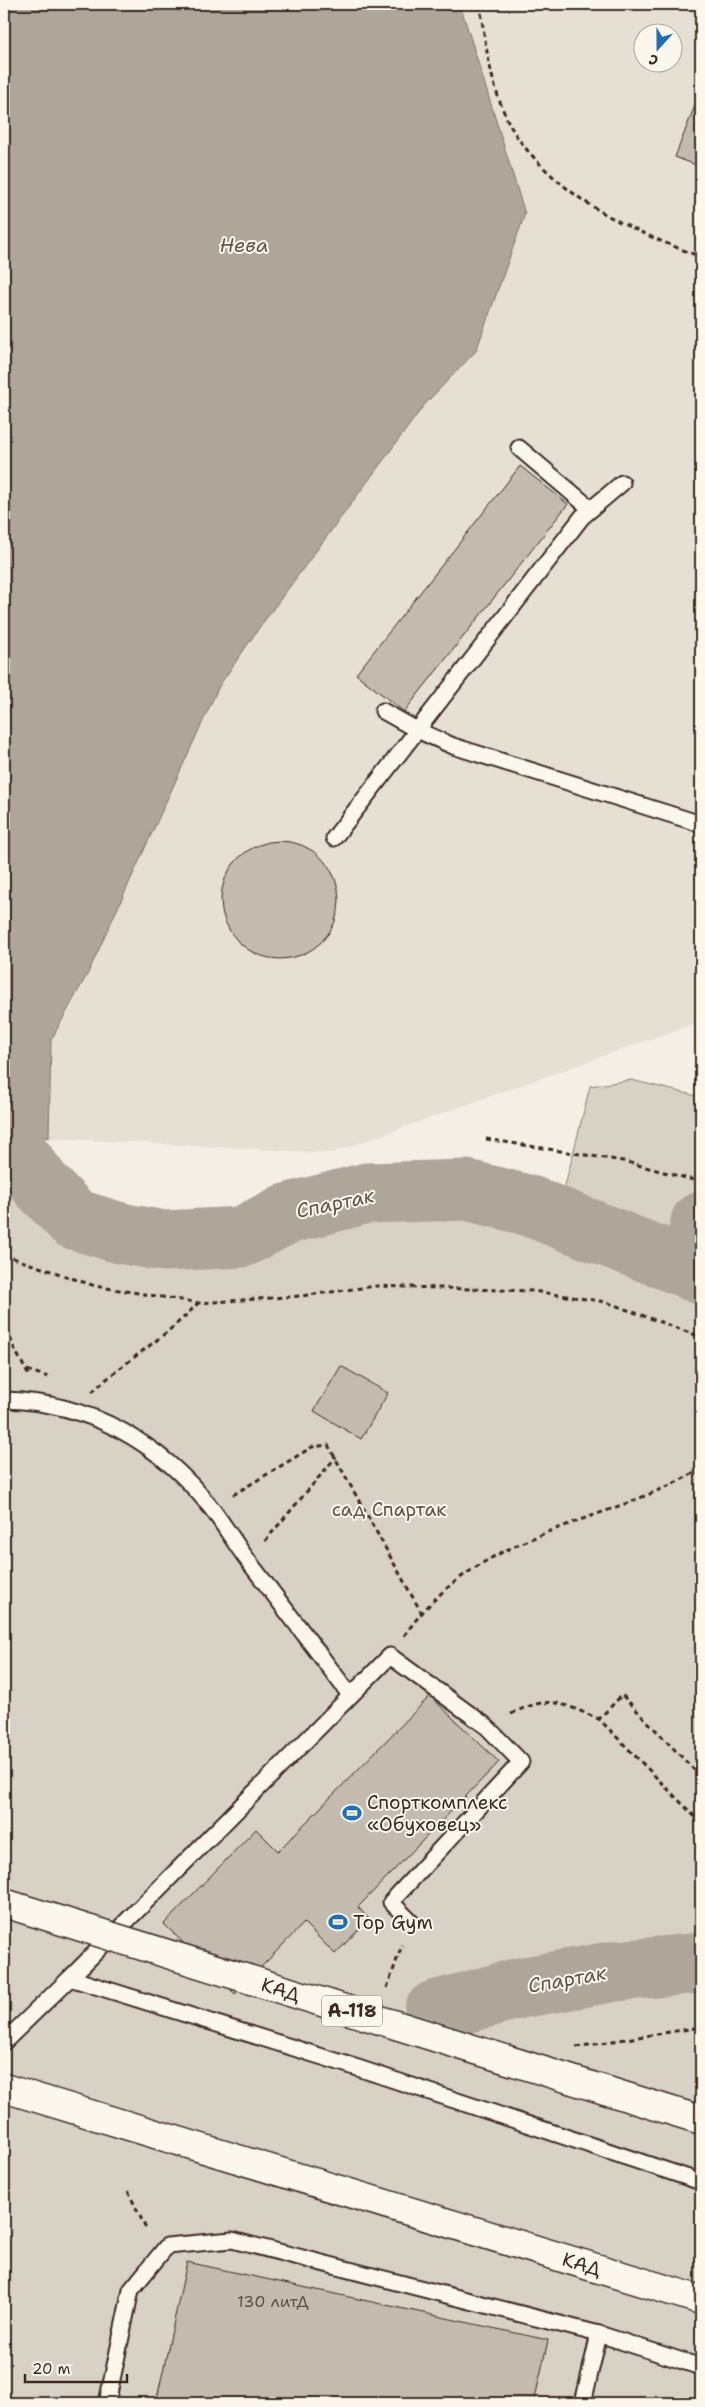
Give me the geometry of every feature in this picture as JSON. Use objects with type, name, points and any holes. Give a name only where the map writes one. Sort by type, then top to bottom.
[{"type":"highway","name":"КАД","points":[[4,1903],[701,2120]]},
{"type":"highway","name":"КАД","points":[[4,2088],[701,2300]]},
{"type":"lane","points":[[519,448],[592,509]]},
{"type":"lane","points":[[334,838],[582,517],[622,483]]},
{"type":"lane","points":[[383,711],[417,730],[453,746],[701,824]]},
{"type":"lane","points":[[4,1400],[36,1401],[74,1411],[103,1422],[144,1442],[176,1468],[212,1508],[248,1561],[350,1695]]},
{"type":"lane","points":[[4,2042],[390,1656],[486,1726],[521,1762],[391,1902],[411,1922]]},
{"type":"lane","points":[[70,1978],[358,2068],[701,2182]]},
{"type":"lane","points":[[107,2403],[131,2290],[167,2246],[232,2240],[599,2334],[701,2366]]},
{"type":"lane","points":[[583,2403],[599,2334]]},
{"type":"path","points":[[480,4],[493,81],[507,120],[527,151],[556,180],[594,209],[632,230],[701,257]]},
{"type":"path","points":[[486,1139],[623,1161],[701,1182]]},
{"type":"path","points":[[4,1255],[95,1286],[199,1303],[301,1296],[376,1286],[533,1291],[606,1302],[701,1337]]},
{"type":"path","points":[[74,1411],[92,1391],[118,1368],[183,1320],[199,1303]]},
{"type":"path","points":[[4,1321],[14,1348],[27,1370],[36,1401]]},
{"type":"path","points":[[212,1508],[312,1446],[328,1445],[421,1612]]},
{"type":"path","points":[[248,1561],[336,1458]]},
{"type":"path","points":[[390,1656],[421,1612],[481,1562],[531,1538],[677,1483],[701,1470]]},
{"type":"path","points":[[599,1719],[622,1695],[701,1777]]},
{"type":"path","points":[[486,1726],[529,1705],[556,1701],[599,1719],[701,1823]]},
{"type":"path","points":[[128,2191],[149,2237]]},
{"type":"shaded area","points":[[460,4],[701,4],[701,1021],[331,1153],[49,1138],[51,1040],[88,973],[219,686],[259,628],[425,404],[476,351],[525,214]]},
{"type":"green space","name":"Спорткомплекс «Обуховец»","points":[[631,1080],[701,1097],[701,2403],[4,2403],[4,1148],[32,1172],[75,1199],[135,1218],[202,1221],[284,1212],[402,1191],[445,1190],[498,1202],[556,1222],[590,1086]]},
{"type":"water","name":"Нева","points":[[4,4],[460,4],[525,214],[476,351],[425,404],[259,628],[219,686],[88,973],[51,1040],[49,1138],[4,1130]]},
{"type":"building","points":[[701,90],[701,167],[675,157]]},
{"type":"building","points":[[520,466],[568,504],[404,712],[356,674]]},
{"type":"building","points":[[280,841],[303,845],[322,858],[335,877],[339,900],[335,923],[322,942],[303,955],[280,959],[257,955],[238,942],[225,923],[221,900],[225,877],[238,858],[257,845]]},
{"type":"building","points":[[341,1366],[388,1393],[361,1439],[314,1411]]},
{"type":"building","points":[[430,1696],[499,1762],[358,1907],[369,1919],[335,1954],[304,1923],[235,1994],[164,1924],[256,1829],[278,1851]]},
{"type":"building","points":[[187,2262],[548,2340],[534,2403],[156,2403]]},
{"type":"waterway","name":"Спартак","points":[[4,1134],[41,1185],[74,1219],[120,1233],[164,1241],[242,1237],[286,1214],[367,1193],[467,1190],[527,1205],[701,1273]]},
{"type":"waterway","points":[[693,1271],[701,1222]]},
{"type":"waterway","name":"Спартак","points":[[435,2011],[520,1988],[616,1971],[701,1963]]},
{"type":"place","name":"Спорткомплекс «Обуховец»","points":[[352,1813]]},
{"type":"place","name":"Top Gym","points":[[338,1922]]},
{"type":"park label","name":"сад Спартак","points":[[389,1509]]}]
